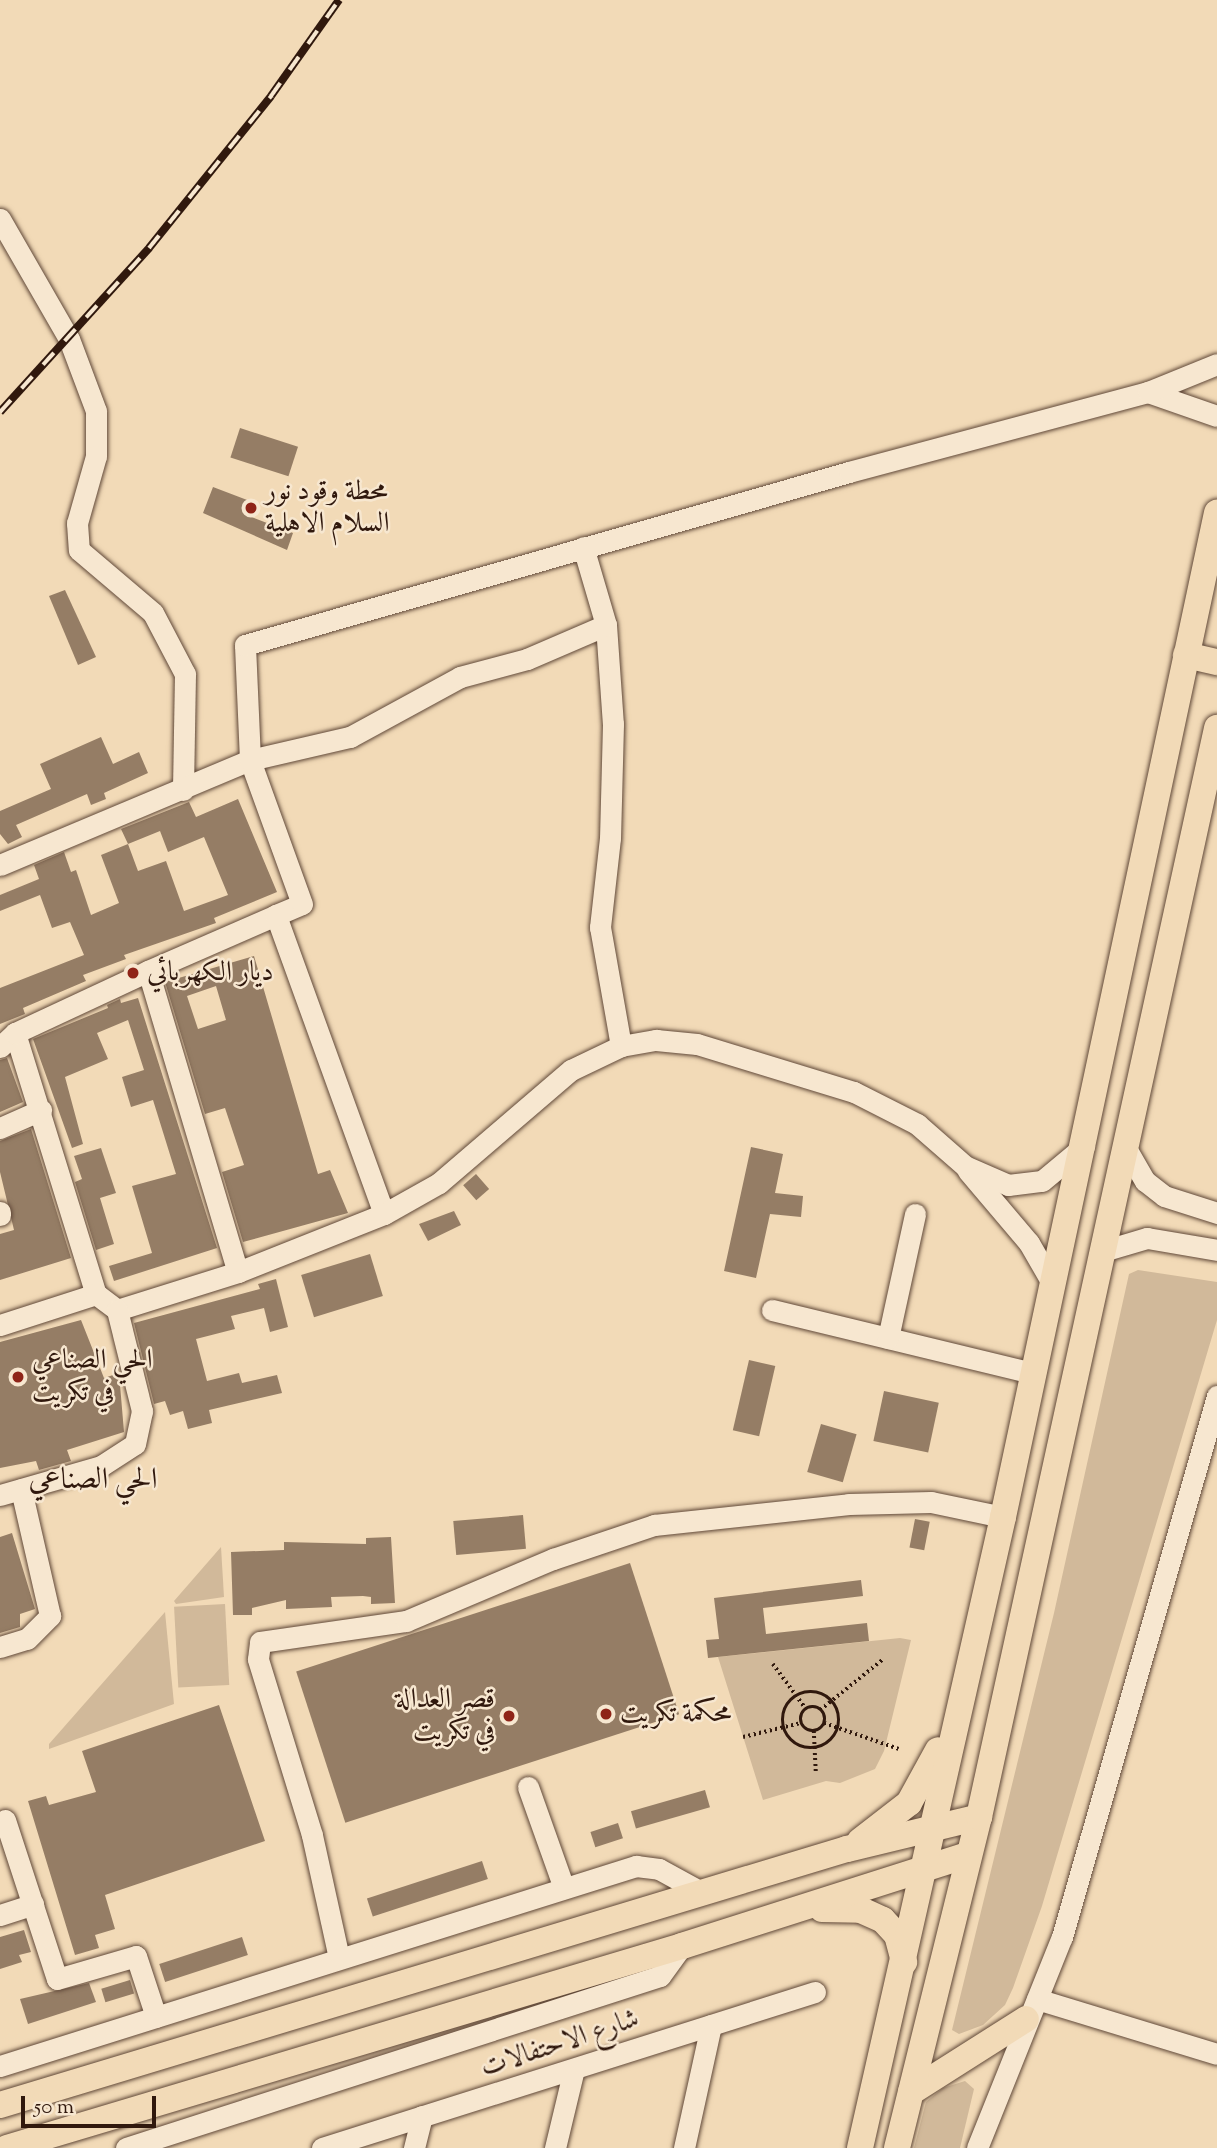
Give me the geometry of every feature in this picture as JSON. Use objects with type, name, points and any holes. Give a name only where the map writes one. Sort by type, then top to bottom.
[{"type":"main road","points":[[860,2148],[1003,1517],[1217,513]]},
{"type":"main road","points":[[1186,655],[1217,662]]},
{"type":"main road","points":[[897,2148],[979,1817],[1127,1150],[1217,728]]},
{"type":"main road","points":[[847,1849],[909,1803],[929,1771],[960,1700]]},
{"type":"main road","points":[[0,2105],[82,2078],[847,1849],[979,1817]]},
{"type":"main road","points":[[7,2148],[682,1946],[968,1855]]},
{"type":"main road","points":[[796,1911],[850,1909],[872,1914],[897,1935],[904,1962]]},
{"type":"main road","points":[[911,2092],[1032,2009]]},
{"type":"main road","points":[[82,2078],[92,2121]]},
{"type":"street","points":[[0,219],[69,339],[96,411],[96,456],[75,540],[89,560],[153,613],[185,674],[183,790]]},
{"type":"street","points":[[0,1647],[27,1639],[50,1616],[10,1492],[119,1459],[139,1436],[142,1411],[117,1310],[96,1294],[41,1110],[8,1040],[148,971],[302,904],[250,760],[245,645],[583,547],[1148,392],[1217,364]]},
{"type":"street","points":[[1148,392],[1217,416]]},
{"type":"street","points":[[583,547],[606,625],[613,724],[610,838],[600,927],[621,1046]]},
{"type":"street","points":[[0,865],[250,760],[350,737],[460,677],[527,659],[606,625]]},
{"type":"street","points":[[276,915],[384,1213]]},
{"type":"street","points":[[148,971],[238,1272]]},
{"type":"street","points":[[117,1310],[238,1272],[384,1213],[439,1183],[571,1070],[621,1046],[656,1040],[698,1044],[854,1092],[917,1124],[965,1166],[1029,1243],[1052,1283]]},
{"type":"street","points":[[0,1128],[41,1110]]},
{"type":"street","points":[[965,1166],[1008,1185],[1031,1186],[1052,1175],[1084,1146]]},
{"type":"street","points":[[1127,1150],[1154,1189],[1176,1202],[1217,1213]]},
{"type":"street","points":[[888,1338],[915,1214]]},
{"type":"street","points":[[1103,1251],[1147,1238],[1217,1250]]},
{"type":"street","points":[[0,1325],[96,1294]]},
{"type":"street","points":[[772,1310],[1032,1373]]},
{"type":"street","points":[[982,2147],[1032,2009],[1062,1937],[1217,1396]]},
{"type":"street","points":[[339,1958],[312,1836],[258,1659],[260,1642],[406,1621],[553,1559],[654,1525],[849,1504],[931,1502],[1003,1517]]},
{"type":"street","points":[[528,1787],[564,1888]]},
{"type":"street","points":[[5,1820],[57,1979],[136,1956],[156,2017]]},
{"type":"street","points":[[0,2066],[339,1958],[648,1864],[703,1893]]},
{"type":"street","points":[[0,1916],[33,1904]]},
{"type":"street","points":[[126,2148],[660,1976],[682,1946]]},
{"type":"street","name":"شارع الاحتفالات","points":[[322,2148],[815,1993]]},
{"type":"street","points":[[1032,2009],[1217,2054]]},
{"type":"street","points":[[684,2148],[711,2025]]},
{"type":"street","points":[[555,2148],[574,2068]]},
{"type":"street","points":[[414,2148],[422,2116]]},
{"type":"path","points":[[773,1664],[806,1709],[820,1710],[882,1660]]},
{"type":"path","points":[[813,1692],[833,1702],[838,1728],[831,1740],[815,1748],[797,1744],[784,1726],[784,1712],[795,1697],[813,1692]]},
{"type":"path","points":[[802,1723],[806,1709]]},
{"type":"path","points":[[820,1710],[824,1723]]},
{"type":"path","points":[[743,1737],[802,1723],[814,1731]]},
{"type":"path","points":[[824,1723],[899,1749]]},
{"type":"path","points":[[814,1731],[824,1723]]},
{"type":"path","points":[[814,1731],[816,1772]]},
{"type":"shaded area","points":[[1138,1270],[1217,1282],[1217,1320],[1042,1906],[1013,1988],[1005,2005],[983,2025],[959,2034],[952,2030],[1054,1613],[1129,1274]]},
{"type":"shaded area","points":[[221,1547],[224,1597],[176,1604],[174,1601]]},
{"type":"shaded area","points":[[225,1604],[229,1685],[178,1688],[174,1607]]},
{"type":"shaded area","points":[[165,1612],[174,1704],[49,1749],[49,1744]]},
{"type":"shaded area","points":[[900,1638],[911,1640],[884,1751],[875,1769],[840,1783],[826,1781],[763,1800],[718,1657]]},
{"type":"shaded area","points":[[965,2081],[974,2089],[960,2148],[914,2148],[926,2102],[943,2088]]},
{"type":"building","points":[[240,428],[298,447],[288,476],[230,457]]},
{"type":"building","points":[[213,487],[255,503],[249,516],[293,533],[287,550],[203,513]]},
{"type":"building","points":[[65,590],[96,657],[78,665],[49,596]]},
{"type":"building","points":[[101,737],[113,764],[139,752],[148,773],[104,793],[106,799],[91,805],[87,794],[16,825],[22,837],[8,844],[0,834],[0,811],[51,789],[40,764]]},
{"type":"building","points":[[238,799],[277,892],[214,918],[216,923],[124,955],[126,959],[83,975],[86,981],[23,1008],[25,1014],[0,1024],[0,988],[84,955],[70,922],[52,928],[40,895],[0,911],[0,895],[39,879],[34,865],[64,852],[71,872],[76,870],[91,915],[119,903],[101,855],[128,844],[121,829],[189,802],[196,817]],"holes":[[[160,831],[168,852],[204,837],[228,895],[184,911],[166,861],[138,871],[128,844]]]},
{"type":"building","points":[[254,956],[318,1174],[330,1170],[348,1213],[243,1242],[222,1172],[244,1165],[225,1108],[205,1114],[165,982]],"holes":[[[216,986],[226,1020],[198,1029],[187,996]]]},
{"type":"building","points":[[138,998],[217,1248],[114,1281],[109,1266],[152,1253],[132,1186],[176,1174],[153,1100],[131,1107],[122,1077],[144,1070],[128,1020],[97,1033],[108,1059],[65,1077],[83,1144],[72,1148],[33,1039],[108,1008],[107,1005],[120,999],[121,1003]]},
{"type":"building","points":[[7,1058],[23,1102],[0,1112],[0,1060]]},
{"type":"building","points":[[31,1129],[71,1258],[0,1280],[0,1234],[14,1230],[0,1172],[0,1141]]},
{"type":"building","points":[[751,1147],[783,1154],[775,1193],[803,1196],[801,1217],[770,1214],[756,1278],[724,1271]]},
{"type":"building","points":[[101,1148],[116,1193],[100,1198],[114,1244],[96,1250],[75,1182],[82,1179],[74,1156]]},
{"type":"building","points":[[476,1174],[489,1189],[476,1200],[463,1185]]},
{"type":"building","points":[[454,1211],[461,1225],[428,1241],[419,1224]]},
{"type":"building","points":[[370,1254],[383,1296],[314,1317],[301,1275]]},
{"type":"building","points":[[276,1279],[288,1327],[270,1332],[264,1308],[231,1316],[235,1329],[196,1339],[207,1381],[239,1373],[242,1383],[277,1375],[282,1393],[209,1410],[212,1423],[188,1429],[183,1411],[170,1415],[165,1401],[154,1404],[134,1323],[260,1289],[258,1284]]},
{"type":"building","points":[[81,1320],[104,1378],[119,1373],[124,1432],[67,1450],[71,1461],[39,1470],[36,1461],[0,1468],[0,1342]]},
{"type":"building","points":[[749,1360],[775,1366],[759,1436],[733,1430]]},
{"type":"building","points":[[884,1391],[939,1403],[928,1453],[873,1441]]},
{"type":"building","points":[[821,1424],[857,1434],[843,1482],[807,1472]]},
{"type":"building","points":[[523,1515],[526,1549],[456,1555],[453,1521]]},
{"type":"building","points":[[915,1519],[930,1522],[924,1550],[909,1547]]},
{"type":"building","points":[[12,1533],[35,1609],[20,1614],[20,1627],[0,1633],[0,1537]]},
{"type":"building","points":[[391,1537],[395,1603],[371,1604],[371,1597],[363,1596],[331,1597],[332,1607],[286,1609],[286,1600],[252,1608],[252,1615],[233,1615],[231,1552],[284,1550],[284,1542],[366,1544],[366,1538]]},
{"type":"building","points":[[630,1563],[679,1714],[345,1823],[296,1671]]},
{"type":"building","points":[[861,1580],[863,1596],[763,1608],[766,1634],[867,1623],[869,1641],[708,1658],[706,1640],[719,1639],[714,1598]]},
{"type":"building","points":[[219,1705],[265,1841],[105,1895],[115,1929],[95,1935],[99,1948],[75,1955],[28,1801],[46,1796],[49,1805],[96,1792],[82,1751]]},
{"type":"building","points":[[705,1790],[710,1807],[636,1829],[631,1811]]},
{"type":"building","points":[[618,1823],[623,1838],[595,1847],[590,1832]]},
{"type":"building","points":[[482,1861],[488,1879],[373,1916],[367,1898]]},
{"type":"building","points":[[24,1930],[31,1952],[19,1955],[22,1962],[0,1969],[0,1937]]},
{"type":"building","points":[[242,1937],[248,1955],[165,1982],[159,1964]]},
{"type":"building","points":[[130,1980],[134,1993],[105,2002],[101,1989]]},
{"type":"building","points":[[89,1983],[96,2002],[28,2024],[20,1999]]},
{"type":"railway","points":[[0,412],[149,248],[271,96],[339,0]]},
{"type":"place","name":"محطة وقود نور السلام الاهلية","points":[[251,508]]},
{"type":"place","name":"ديار الكهربائي","points":[[133,973]]},
{"type":"place","name":"الحي الصناعي في تكريت","points":[[18,1377]]},
{"type":"place","name":"محكمة تكريت","points":[[606,1714]]},
{"type":"place","name":"قصر العدالة في تكريت","points":[[509,1716]]},
{"type":"district","name":"الحي الصناعي","points":[[93,1481]]}]
